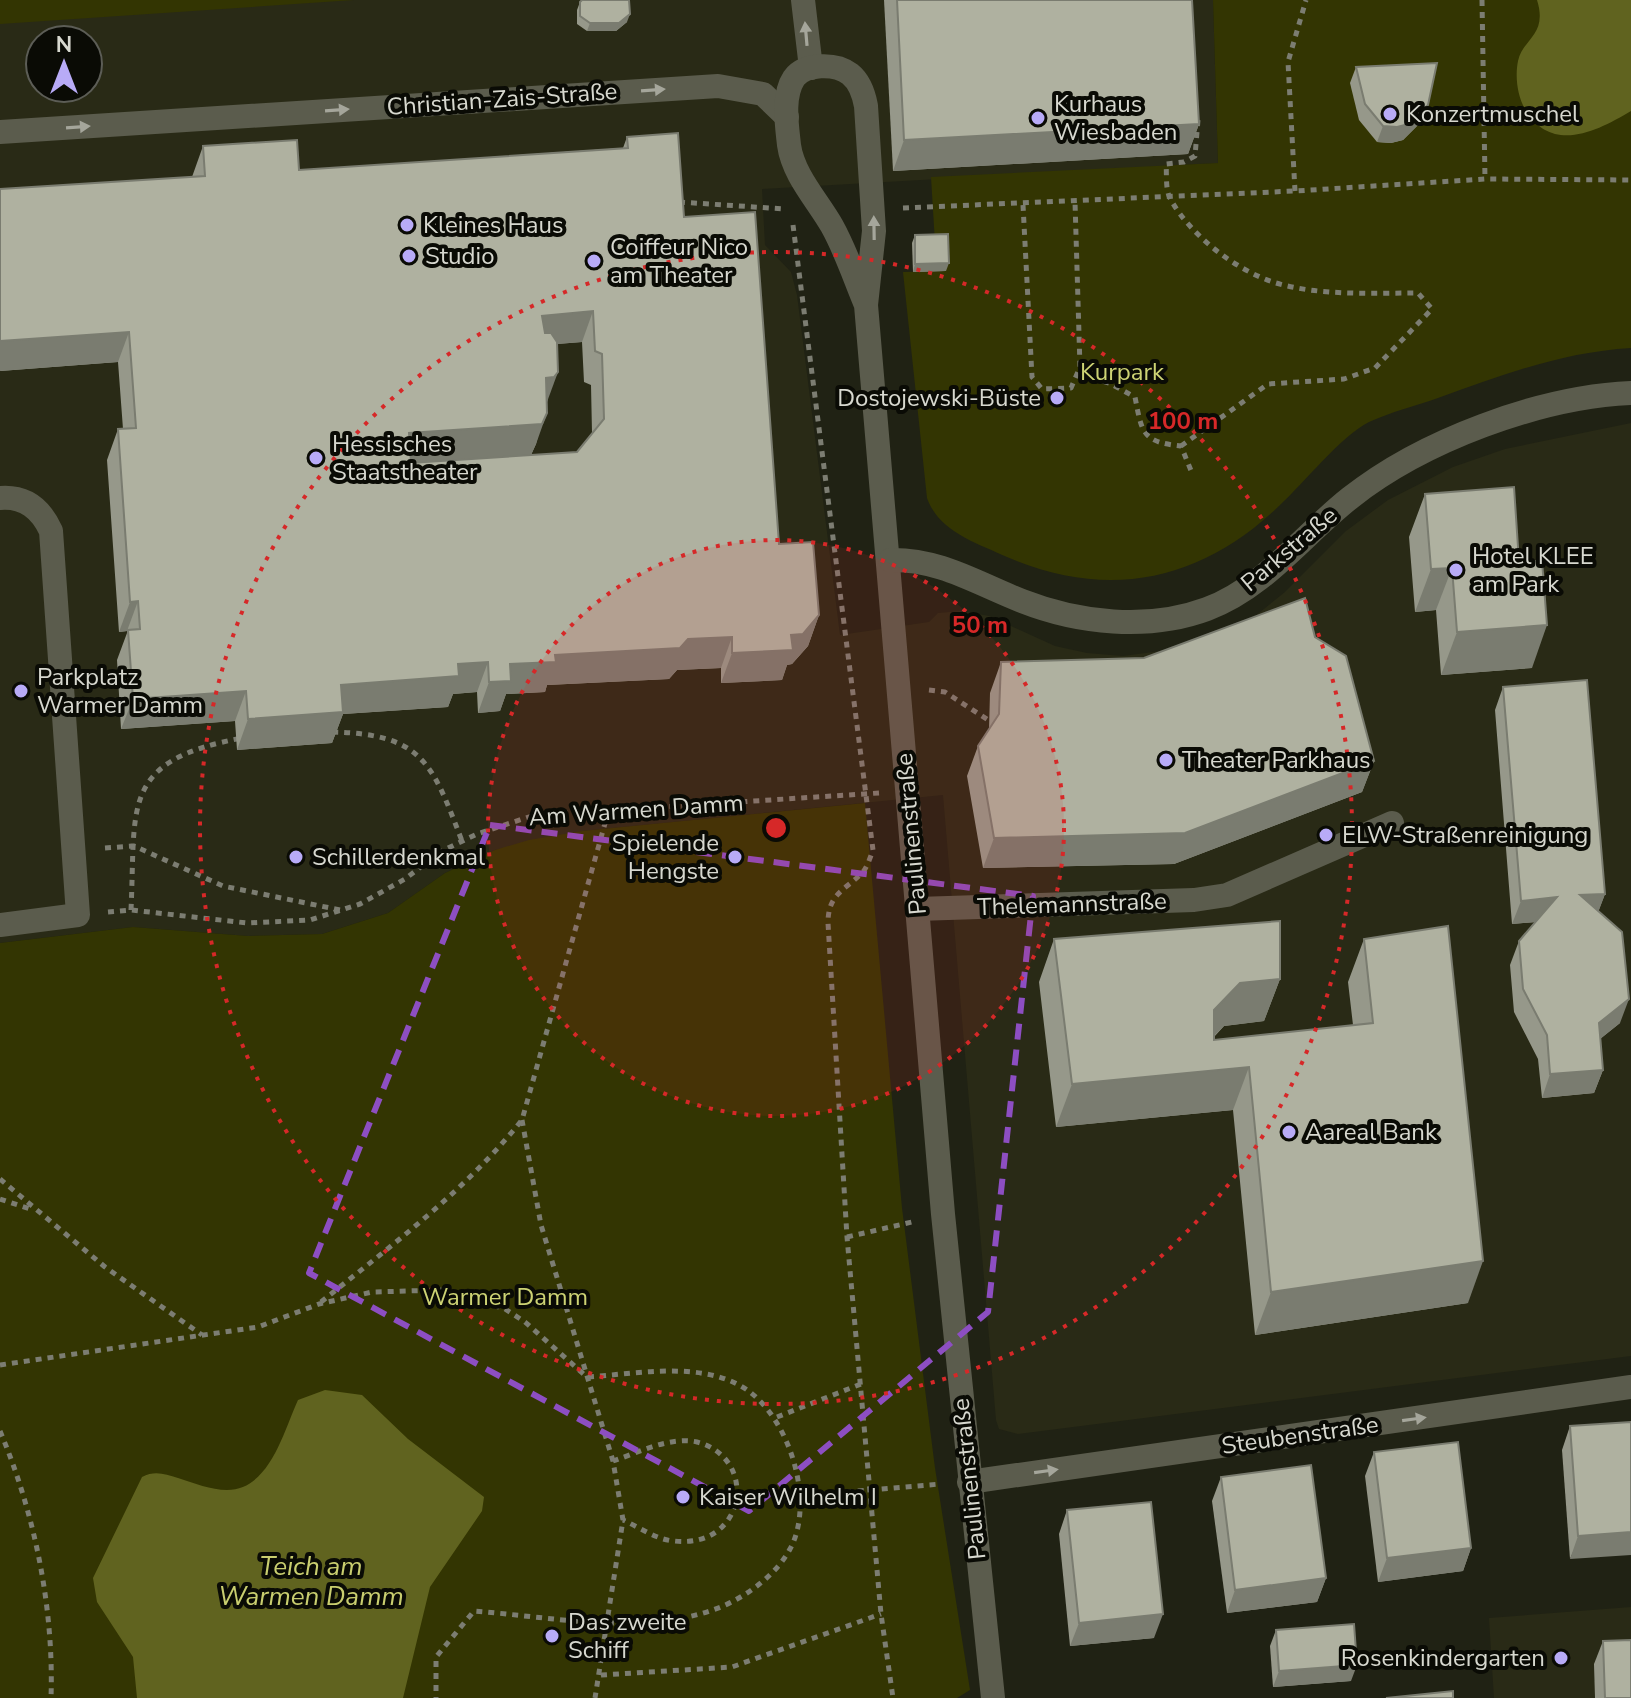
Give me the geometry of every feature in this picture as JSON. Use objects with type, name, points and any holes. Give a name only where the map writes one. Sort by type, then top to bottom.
[{"type":"street","points":[[803,0],[811,68],[794,78],[787,101],[790,149],[798,170],[833,229],[866,305]]},
{"type":"street","name":"Paulinenstraße","points":[[811,68],[843,70],[851,74],[863,92],[874,231],[866,305],[943,1214],[993,1698]]},
{"type":"street","name":"Christian-Zais-Straße","points":[[0,132],[718,86],[763,94],[787,117]]},
{"type":"street","name":"Parkstraße","points":[[890,560],[934,563],[1023,601],[1085,619],[1145,622],[1206,610],[1256,583],[1353,496],[1425,452],[1519,413],[1587,395],[1631,393]]},
{"type":"street","points":[[0,498],[25,501],[38,510],[51,531],[78,915],[0,925]]},
{"type":"street","name":"Thelemannstraße","points":[[917,909],[1194,900],[1227,895],[1392,823]]},
{"type":"street","name":"Steubenstraße","points":[[969,1482],[1631,1387]]},
{"type":"path","points":[[1295,191],[1288,62],[1306,0]]},
{"type":"path","points":[[1482,0],[1485,179]]},
{"type":"path","points":[[1079,375],[1109,383],[1135,397],[1141,431],[1156,444],[1181,446],[1268,384],[1344,379],[1375,368],[1432,309],[1418,293],[1354,293],[1276,283],[1232,261],[1196,231],[1169,198],[1166,164],[1184,162],[1195,156],[1198,110]]},
{"type":"path","points":[[933,208],[1485,179],[1631,180]]},
{"type":"path","points":[[670,202],[791,209],[873,850],[864,872],[835,893],[828,907],[847,1237],[881,1614],[893,1698]]},
{"type":"path","points":[[1023,205],[1032,377],[1042,389],[1071,388],[1079,375],[1075,202]]},
{"type":"path","points":[[1181,446],[1192,473]]},
{"type":"path","points":[[945,692],[1001,729]]},
{"type":"path","points":[[317,731],[367,733],[401,744],[430,765],[462,841]]},
{"type":"path","points":[[131,910],[136,804],[147,780],[162,765],[189,751],[251,736]]},
{"type":"path","name":"Am Warmen Damm","points":[[78,915],[131,910],[247,923],[310,920],[341,910],[405,879],[440,852],[508,821],[535,815],[609,809],[868,795]]},
{"type":"path","points":[[319,1304],[489,1162],[522,1120],[609,809]]},
{"type":"path","points":[[134,846],[223,886],[341,910]]},
{"type":"path","points":[[522,1120],[541,1225],[613,1461],[623,1520],[595,1698]]},
{"type":"path","points":[[0,1179],[34,1210],[156,1306],[203,1336]]},
{"type":"path","points":[[0,1199],[34,1210]]},
{"type":"path","points":[[847,1237],[943,1214]]},
{"type":"path","points":[[0,1365],[258,1327],[319,1304],[372,1292],[442,1290],[483,1300],[525,1322],[587,1377],[667,1372],[706,1374],[724,1378],[753,1393],[777,1417],[786,1434],[798,1496],[798,1521],[792,1546],[779,1567],[723,1606],[678,1620],[607,1621],[474,1611],[436,1657],[436,1698]]},
{"type":"path","points":[[777,1417],[861,1384]]},
{"type":"path","points":[[0,1431],[40,1561],[50,1648],[51,1698]]},
{"type":"path","points":[[613,1461],[674,1442],[696,1442],[726,1461],[737,1485],[730,1521],[713,1536],[695,1542],[671,1541],[623,1520]]},
{"type":"path","points":[[798,1496],[969,1482]]},
{"type":"path","points":[[601,1675],[732,1667],[881,1614]]},
{"type":"highlighted area","points":[[490,825],[1033,896],[988,1312],[749,1511],[309,1273]]},
{"type":"shaded area","points":[[0,0],[1213,0],[1218,163],[762,189],[765,245],[791,272],[797,295],[840,635],[929,622],[938,613],[962,611],[989,616],[1055,646],[1087,653],[1123,656],[1175,649],[1234,633],[1285,592],[1346,531],[1388,500],[1453,467],[1505,449],[1631,423],[1631,1356],[1018,1434],[999,1429],[943,795],[583,831],[495,850],[445,873],[388,913],[322,934],[248,936],[133,927],[0,943]]},
{"type":"shaded area","name":"Rosenkindergarten","points":[[1631,1607],[1631,1698],[1494,1698],[1489,1618]]},
{"type":"green space","points":[[0,0],[354,0],[0,24]]},
{"type":"green space","name":"Kurpark","points":[[1213,0],[1631,0],[1631,348],[1581,354],[1533,366],[1369,422],[1347,438],[1250,531],[1219,551],[1186,566],[1152,576],[1118,580],[1082,578],[1045,571],[960,535],[940,520],[927,498],[903,272],[946,271],[935,243],[931,177],[1218,163]]},
{"type":"green space","name":"Warmer Damm","points":[[865,803],[902,1208],[935,1468],[970,1690],[957,1698],[0,1698],[0,943],[133,927],[248,936],[322,934],[388,913],[445,873],[495,850],[529,840],[582,831]]},
{"type":"water","points":[[1537,0],[1631,0],[1631,111],[1603,126],[1575,135],[1548,131],[1536,123],[1522,104],[1517,73],[1521,53],[1537,29],[1540,12]]},
{"type":"water","name":"Teich am Warmen Damm","points":[[325,1390],[362,1395],[408,1439],[484,1497],[482,1511],[430,1587],[403,1698],[137,1698],[133,1657],[97,1602],[93,1578],[142,1477],[160,1473],[215,1489],[242,1487],[265,1469],[281,1442],[298,1400]]},
{"type":"building","points":[[582,0],[629,0],[630,14],[619,23],[590,23],[580,16]]},
{"type":"building","name":"Kurhaus Wiesbaden","points":[[897,0],[1192,0],[1199,124],[904,140]]},
{"type":"building","name":"Konzertmuschel","points":[[1437,63],[1428,105],[1409,124],[1383,126],[1365,104],[1356,67]]},
{"type":"building","name":"Hessisches Staatstheater","points":[[678,133],[684,217],[755,212],[779,544],[813,542],[819,615],[803,634],[791,635],[793,650],[732,653],[732,637],[688,639],[680,648],[555,655],[556,662],[510,664],[511,681],[489,682],[488,662],[458,664],[459,676],[341,685],[343,712],[248,719],[246,691],[133,699],[128,630],[140,629],[138,601],[130,602],[118,429],[136,428],[129,332],[0,341],[0,189],[205,176],[203,146],[297,140],[299,170],[628,148],[627,137]],"holes":[[[593,311],[595,351],[602,354],[604,419],[577,452],[411,463],[409,433],[542,424],[547,413],[546,378],[554,377],[558,372],[557,342],[551,333],[545,333],[542,316]]]},
{"type":"building","points":[[948,234],[949,263],[915,264],[915,235]]},
{"type":"building","points":[[1514,487],[1519,562],[1542,561],[1547,625],[1457,632],[1452,568],[1431,569],[1425,494]]},
{"type":"building","name":"Theater Parkhaus","points":[[1305,598],[1315,637],[1346,656],[1374,761],[1185,833],[994,838],[978,746],[999,714],[1001,662],[1144,658]]},
{"type":"building","points":[[1587,680],[1605,894],[1580,895],[1622,932],[1629,999],[1599,1023],[1603,1070],[1550,1074],[1547,1035],[1523,989],[1519,941],[1557,897],[1521,901],[1503,687]]},
{"type":"building","points":[[1280,921],[1280,979],[1240,983],[1214,1010],[1214,1040],[1373,1023],[1364,939],[1448,926],[1483,1261],[1271,1292],[1249,1067],[1072,1084],[1054,939]]},
{"type":"building","points":[[1631,1422],[1631,1532],[1578,1536],[1570,1426]]},
{"type":"building","points":[[1458,1442],[1471,1548],[1387,1558],[1374,1452]]},
{"type":"building","points":[[1311,1465],[1326,1578],[1235,1590],[1221,1477]]},
{"type":"building","points":[[1151,1502],[1163,1614],[1079,1623],[1067,1510]]},
{"type":"building","points":[[1354,1624],[1357,1665],[1279,1671],[1276,1630]]},
{"type":"building","points":[[1631,1640],[1631,1698],[1605,1698],[1603,1641]]},
{"type":"building","points":[[1453,1691],[1453,1698],[1386,1698]]},
{"type":"place","name":"Konzertmuschel","points":[[1390,114]]},
{"type":"place","name":"Kurhaus Wiesbaden","points":[[1038,118]]},
{"type":"place","name":"Kleines Haus","points":[[407,225]]},
{"type":"place","name":"Studio","points":[[409,256]]},
{"type":"place","name":"Coiffeur Nico am Theater","points":[[594,261]]},
{"type":"place","name":"Dostojewski-Büste","points":[[1057,398]]},
{"type":"place","name":"Hessisches Staatstheater","points":[[316,458]]},
{"type":"place","name":"Hotel KLEE am Park","points":[[1456,570]]},
{"type":"place","name":"Parkplatz Warmer Damm","points":[[21,691]]},
{"type":"place","name":"Theater Parkhaus","points":[[1166,760]]},
{"type":"place","name":"ELW-Straßenreinigung","points":[[1326,835]]},
{"type":"place","name":"Schillerdenkmal","points":[[296,857]]},
{"type":"place","name":"Spielende Hengste","points":[[735,857]]},
{"type":"place","name":"Aareal Bank","points":[[1289,1132]]},
{"type":"place","name":"Kaiser Wilhelm I","points":[[683,1497]]},
{"type":"place","name":"Das zweite Schiff","points":[[552,1636]]},
{"type":"place","name":"Rosenkindergarten","points":[[1561,1658]]}]
